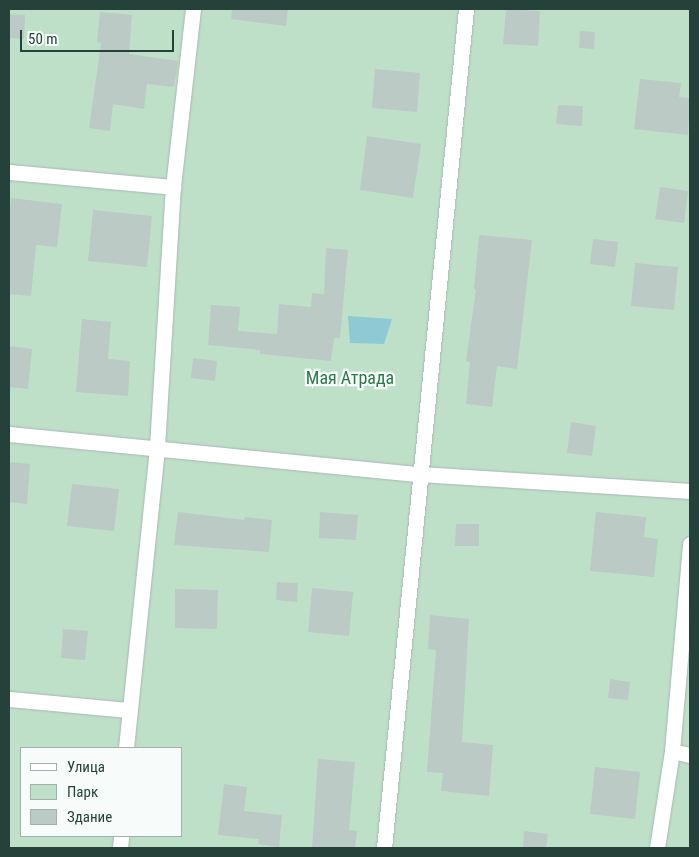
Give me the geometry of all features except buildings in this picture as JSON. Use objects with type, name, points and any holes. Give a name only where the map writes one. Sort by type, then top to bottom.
[{"type":"street","points":[[126,747],[128,710],[157,447],[173,188],[193,9]]},
{"type":"street","points":[[384,848],[419,474],[466,9]]},
{"type":"street","points":[[9,172],[173,188]]},
{"type":"street","points":[[9,434],[419,474],[690,491]]},
{"type":"street","points":[[658,848],[672,751],[690,544]]},
{"type":"street","points":[[9,699],[128,710]]},
{"type":"street","points":[[672,751],[690,755]]},
{"type":"green space","name":"Мая Атрада","points":[[9,9],[690,9],[690,848],[9,848]]},
{"type":"water","points":[[348,316],[392,319],[384,344],[350,343]]}]
